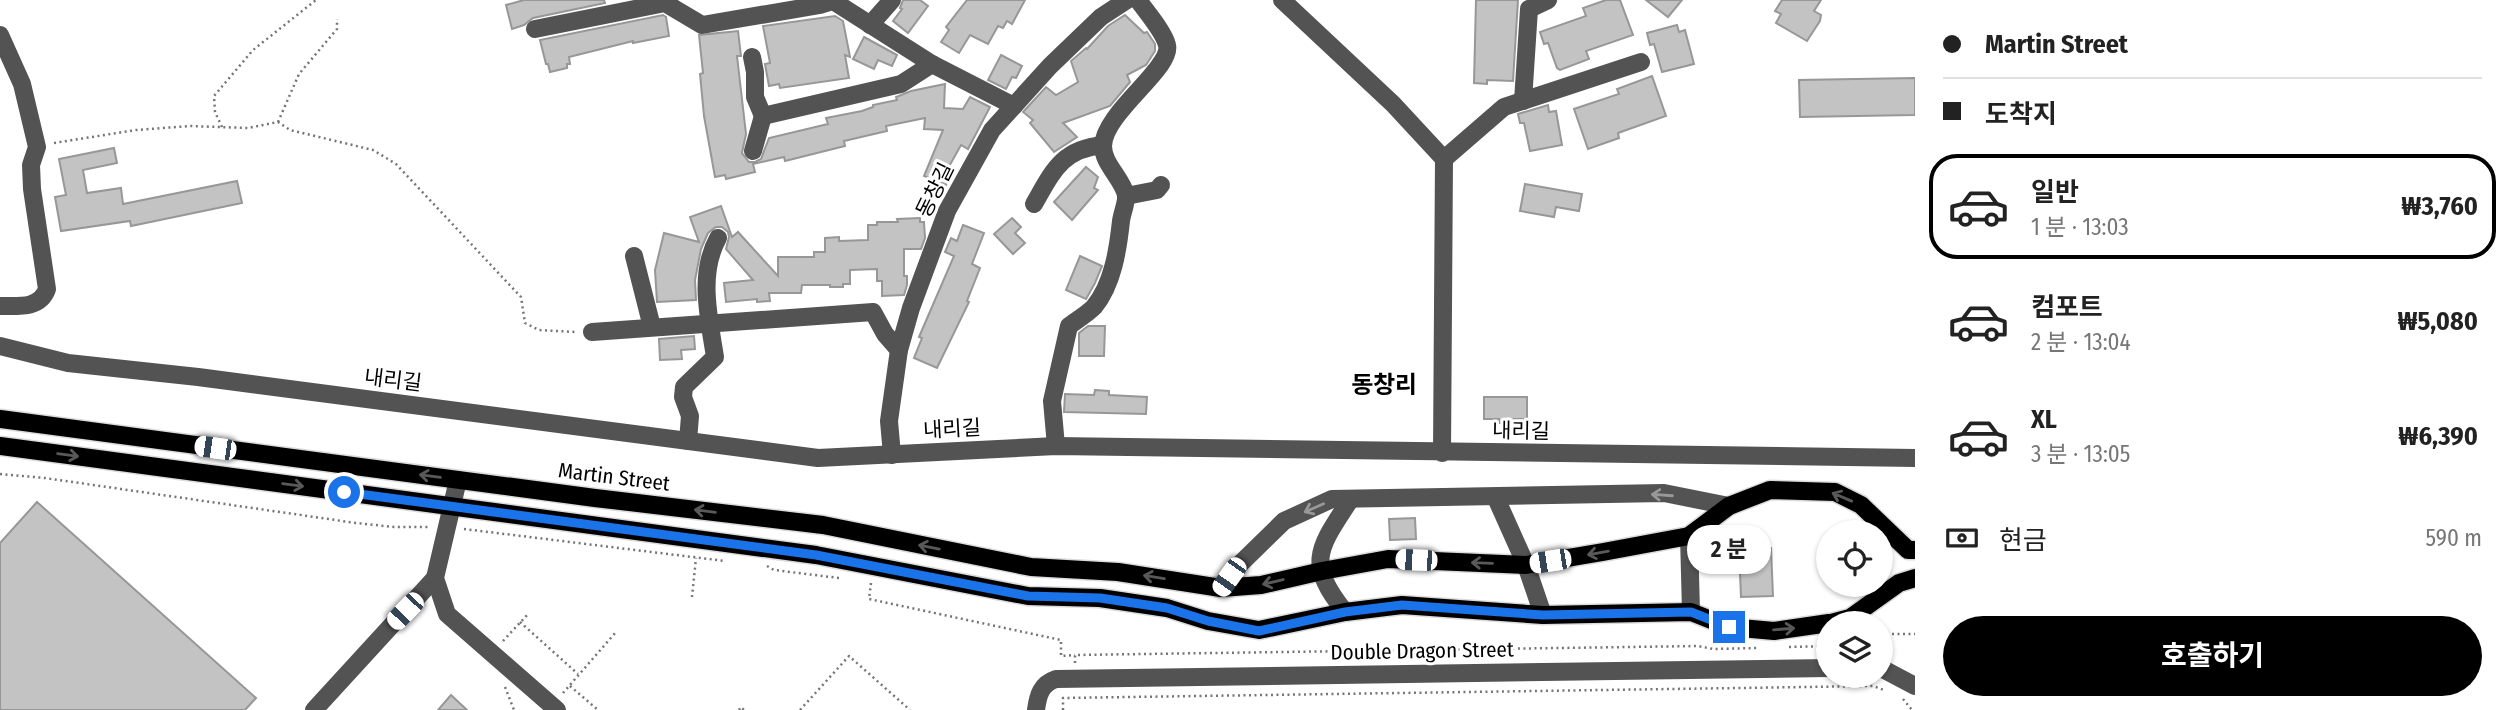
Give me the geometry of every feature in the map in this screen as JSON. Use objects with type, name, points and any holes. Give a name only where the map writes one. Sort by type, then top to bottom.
[{"type":"main road","name":"Martin Street","points":[[0,419],[823,526],[1031,568],[1118,572],[1221,589],[1261,585],[1388,559],[1526,565],[1689,536]]},
{"type":"main road","points":[[0,446],[816,555],[1028,596],[1100,598],[1167,608],[1208,621],[1259,631],[1345,612],[1402,605],[1543,615],[1691,612],[1729,627],[1774,631],[1816,625]]},
{"type":"main road","points":[[1689,536],[1729,506],[1770,490],[1835,492],[1861,505],[1908,550],[1915,550]]},
{"type":"main road","points":[[1860,611],[1899,583],[1915,578]]},
{"type":"street","points":[[870,25],[892,0]]},
{"type":"street","name":"동창길","points":[[892,455],[889,421],[899,349],[911,308],[947,211],[992,130],[1050,66],[1101,17],[1127,0]]},
{"type":"street","points":[[1056,446],[1052,401],[1069,326],[1093,309],[1103,294],[1118,251],[1126,196],[1104,154],[1103,145],[1112,123],[1162,64],[1168,52],[1167,42],[1138,0]]},
{"type":"street","points":[[1282,0],[1393,104],[1444,159],[1442,453]]},
{"type":"street","points":[[1523,101],[1532,5],[1548,0]]},
{"type":"street","points":[[535,29],[665,3],[702,25],[833,1],[932,64],[1014,106]]},
{"type":"street","points":[[0,35],[22,84],[37,146],[31,165],[32,189],[47,289],[45,296],[38,303],[0,306]]},
{"type":"street","points":[[752,57],[755,97],[763,116],[753,152]]},
{"type":"street","points":[[1444,159],[1504,107],[1641,62]]},
{"type":"street","points":[[763,116],[901,84],[932,64]]},
{"type":"street","points":[[1034,204],[1050,175],[1066,156],[1084,147],[1103,145]]},
{"type":"street","points":[[1126,196],[1157,190],[1161,185]]},
{"type":"street","points":[[688,441],[690,416],[682,397],[684,387],[715,357],[707,272],[710,252],[718,238]]},
{"type":"street","points":[[634,256],[652,327]]},
{"type":"street","points":[[592,332],[873,312],[885,334],[899,349]]},
{"type":"street","name":"내리길","points":[[0,346],[68,363],[198,377],[818,458],[1056,446],[1915,458]]},
{"type":"street","points":[[314,710],[435,578],[458,480]]},
{"type":"street","points":[[1221,589],[1238,566],[1284,521],[1332,499],[1664,494],[1729,506]]},
{"type":"street","points":[[1491,498],[1526,565],[1543,615]]},
{"type":"street","points":[[1345,612],[1331,594],[1319,555],[1350,500]]},
{"type":"street","points":[[1689,536],[1691,612]]},
{"type":"street","points":[[435,578],[447,614],[555,708]]},
{"type":"street","name":"Double Dragon Street","points":[[1036,710],[1041,689],[1056,679],[1816,668]]},
{"type":"street","points":[[1893,674],[1915,686]]},
{"type":"path","points":[[222,127],[215,112],[214,96],[254,50],[316,0]]},
{"type":"path","points":[[278,122],[299,74],[337,29],[337,19]]},
{"type":"path","points":[[37,146],[136,130],[190,126],[248,128],[278,122],[290,130],[373,150],[396,164],[521,297],[525,323],[539,330],[592,332]]},
{"type":"path","points":[[0,474],[45,478],[356,523],[394,527],[447,526],[732,562]]},
{"type":"path","points":[[692,597],[696,558]]},
{"type":"path","points":[[767,566],[774,570],[844,578]]},
{"type":"path","points":[[872,581],[869,599],[1060,640],[1061,656],[1698,646],[1713,649],[1764,648]]},
{"type":"path","points":[[520,622],[579,675]]},
{"type":"path","points":[[555,708],[616,632]]},
{"type":"path","points":[[1893,634],[1915,634]]},
{"type":"path","points":[[1777,647],[1816,646]]},
{"type":"path","points":[[1075,655],[1076,698]]},
{"type":"path","points":[[800,710],[849,656],[910,710]]},
{"type":"path","points":[[570,686],[598,710]]},
{"type":"path","points":[[1063,710],[1063,698],[1873,686],[1888,691]]},
{"type":"path","points":[[1896,695],[1912,710]]},
{"type":"path","points":[[739,710],[744,710]]},
{"type":"building","points":[[524,0],[604,0],[605,3],[533,18],[512,29],[506,5]]},
{"type":"building","points":[[903,0],[920,0],[928,6],[908,33],[893,21],[902,9]]},
{"type":"building","points":[[967,0],[1025,0],[1012,24],[1007,21],[1003,28],[998,26],[988,44],[970,35],[959,53],[941,42],[949,30],[946,27]]},
{"type":"building","points":[[1476,0],[1518,0],[1513,81],[1487,80],[1487,84],[1474,83]]},
{"type":"building","points":[[1606,0],[1620,0],[1633,35],[1586,51],[1589,59],[1560,70],[1557,68],[1548,43],[1544,44],[1540,32],[1586,16],[1583,8]]},
{"type":"building","points":[[1646,0],[1682,0],[1668,17]]},
{"type":"building","points":[[1782,0],[1821,0],[1814,11],[1821,15],[1820,21],[1807,41],[1776,23],[1781,14],[1775,11]]},
{"type":"building","points":[[663,15],[666,17],[669,36],[633,41],[569,57],[570,64],[567,64],[567,68],[550,72],[546,64],[540,40]]},
{"type":"building","points":[[1125,15],[1144,33],[1147,32],[1155,44],[1155,51],[1146,65],[1127,75],[1130,82],[1110,106],[1063,123],[1077,137],[1054,152],[1030,123],[1033,120],[1023,112],[1046,87],[1056,95],[1078,82],[1071,61],[1087,49],[1108,26]]},
{"type":"building","points":[[835,16],[843,21],[850,57],[845,55],[849,78],[780,88],[779,84],[769,86],[765,64],[770,63],[763,26]]},
{"type":"building","points":[[1677,25],[1679,32],[1685,30],[1694,64],[1662,72],[1654,44],[1650,45],[1647,33]]},
{"type":"building","points":[[738,31],[741,56],[737,56],[746,134],[742,153],[749,162],[761,159],[769,138],[828,124],[826,118],[897,100],[896,97],[911,91],[945,84],[944,108],[963,109],[970,97],[990,107],[968,149],[961,145],[947,170],[951,171],[946,185],[924,176],[943,130],[924,129],[925,118],[886,126],[887,131],[844,141],[845,146],[785,161],[784,157],[753,164],[755,172],[726,179],[725,175],[715,177],[704,116],[699,35]]},
{"type":"building","points":[[864,37],[897,55],[892,66],[878,60],[874,69],[853,59]]},
{"type":"building","points":[[1001,55],[1022,66],[1006,89],[988,80]]},
{"type":"building","points":[[1652,76],[1666,116],[1618,133],[1619,138],[1588,149],[1574,109],[1619,94],[1617,89]]},
{"type":"building","points":[[1915,78],[1915,115],[1800,117],[1799,80]]},
{"type":"building","points":[[1548,105],[1549,112],[1556,111],[1562,145],[1530,151],[1524,123],[1520,123],[1518,114]]},
{"type":"building","points":[[114,148],[117,163],[83,170],[87,193],[121,188],[123,204],[237,181],[242,203],[131,226],[130,221],[61,231],[55,197],[66,195],[59,159]]},
{"type":"building","points":[[1086,167],[1098,177],[1094,188],[1098,190],[1072,220],[1054,202]]},
{"type":"building","points":[[1525,184],[1582,194],[1579,211],[1556,207],[1554,217],[1520,211]]},
{"type":"building","points":[[721,206],[732,237],[738,232],[778,276],[778,257],[814,257],[814,252],[825,252],[825,238],[839,237],[839,241],[868,240],[868,225],[877,225],[877,222],[920,218],[920,222],[924,222],[925,238],[921,249],[904,249],[904,276],[907,276],[907,285],[904,295],[882,296],[882,281],[877,281],[877,269],[850,270],[850,284],[843,284],[843,287],[802,285],[801,293],[769,293],[770,301],[757,302],[757,299],[726,302],[724,283],[753,280],[726,249],[728,232],[722,227],[716,227],[708,233],[701,249],[695,280],[696,300],[657,302],[655,270],[664,233],[699,242],[690,217]]},
{"type":"building","points":[[1012,218],[1021,227],[1015,233],[1025,243],[1013,254],[994,234]]},
{"type":"building","points":[[963,225],[984,233],[972,264],[980,268],[967,301],[969,302],[937,368],[914,358],[922,338],[919,337],[954,256],[945,252],[951,238],[957,241]]},
{"type":"building","points":[[1080,256],[1102,266],[1086,299],[1066,290]]},
{"type":"building","points":[[1088,326],[1105,326],[1104,356],[1079,356],[1079,333]]},
{"type":"building","points":[[694,336],[695,349],[681,350],[682,359],[660,360],[659,339]]},
{"type":"building","points":[[1095,390],[1109,391],[1109,395],[1147,397],[1146,414],[1064,412],[1065,394],[1094,395]]},
{"type":"building","points":[[1484,397],[1527,397],[1527,419],[1514,419],[1514,423],[1499,423],[1499,419],[1484,419]]},
{"type":"building","points":[[37,502],[256,698],[245,710],[0,710],[0,543]]},
{"type":"building","points":[[1415,518],[1416,539],[1390,540],[1389,519]]},
{"type":"building","points":[[1771,548],[1773,596],[1741,597],[1739,549]]},
{"type":"building","points":[[451,695],[467,710],[438,710]]},
{"type":"district","name":"동창리","points":[[1384,385]]},
{"type":"route","points":[[344,492],[816,555],[1028,596],[1100,598],[1167,608],[1208,621],[1259,631],[1345,612],[1402,605],[1543,615],[1691,612],[1729,627]]}]
